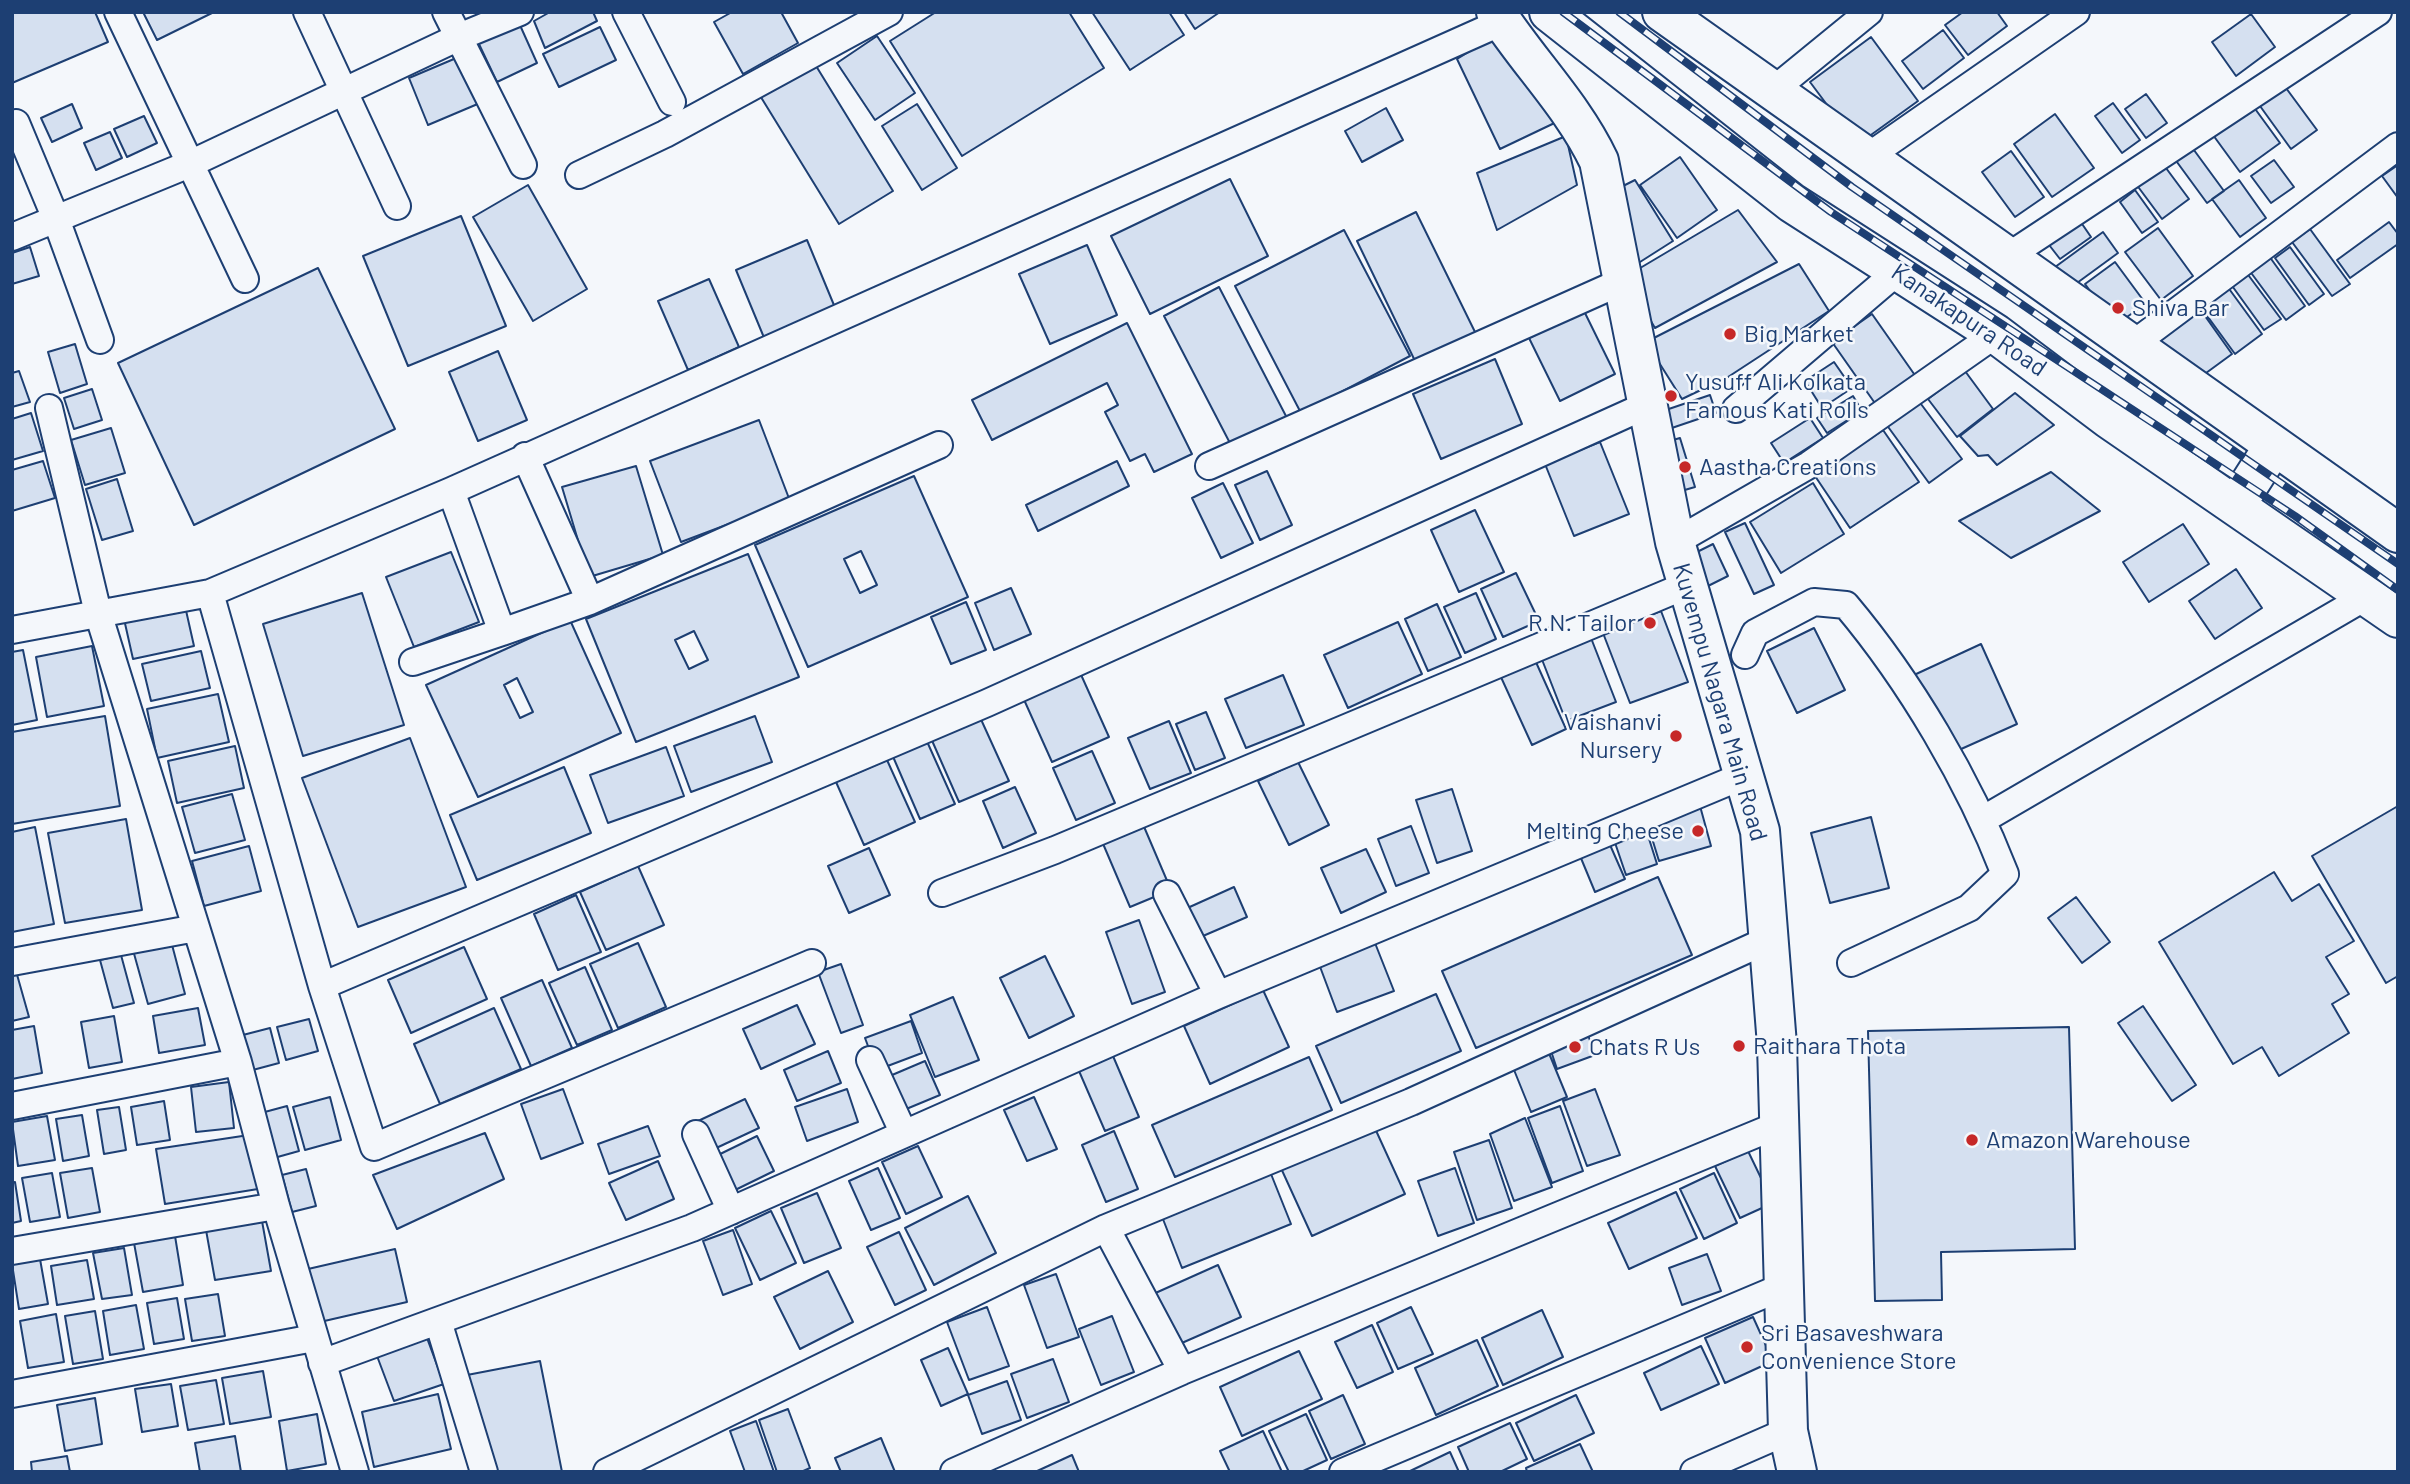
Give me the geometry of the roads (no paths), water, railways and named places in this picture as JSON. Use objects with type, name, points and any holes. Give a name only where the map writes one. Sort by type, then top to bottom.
[{"type":"main road","name":"Kanakapura Road","points":[[1549,12],[1792,203],[1996,334],[2109,419],[2398,618]]},
{"type":"main road","points":[[1662,12],[1771,92],[2398,533]]},
{"type":"main road","name":"Kuvempu Nagara Main Road","points":[[1499,17],[1567,106],[1599,160],[1675,542],[1760,831],[1770,939],[1788,1431],[1797,1472]]},
{"type":"main road","points":[[2236,505],[2273,447]]},
{"type":"street","points":[[118,12],[245,279]]},
{"type":"street","points":[[307,12],[397,206]]},
{"type":"street","points":[[446,12],[523,165]]},
{"type":"street","points":[[12,237],[191,163],[345,89],[520,12]]},
{"type":"street","points":[[626,12],[672,102]]},
{"type":"street","points":[[579,175],[665,134],[889,12]]},
{"type":"street","points":[[1771,92],[1869,12]]},
{"type":"street","points":[[1866,158],[2076,12]]},
{"type":"street","points":[[2007,257],[2378,12]]},
{"type":"street","points":[[12,630],[210,593],[451,492],[525,456],[1499,17]]},
{"type":"street","points":[[16,123],[56,219],[100,340]]},
{"type":"street","points":[[2132,345],[2398,146]]},
{"type":"street","points":[[1735,409],[1898,271]]},
{"type":"street","points":[[1209,466],[1623,281]]},
{"type":"street","points":[[1675,542],[1809,465],[1996,334]]},
{"type":"street","points":[[323,986],[1000,698],[1647,405]]},
{"type":"street","points":[[49,408],[98,613],[238,1062],[276,1206],[355,1472]]},
{"type":"street","points":[[413,662],[590,601],[939,445]]},
{"type":"street","points":[[525,456],[590,601]]},
{"type":"street","points":[[451,492],[502,632]]},
{"type":"street","points":[[942,893],[1055,850],[1686,585]]},
{"type":"street","points":[[210,593],[323,986],[374,1147],[812,963]]},
{"type":"street","points":[[1984,819],[2367,596]]},
{"type":"street","points":[[1745,655],[1755,632],[1814,601],[1846,605],[1885,652],[1984,819],[2005,874],[1969,908],[1851,963]]},
{"type":"street","points":[[322,1363],[731,1211],[1218,995],[1745,775]]},
{"type":"street","points":[[1167,894],[1218,995]]},
{"type":"street","points":[[12,962],[196,928]]},
{"type":"street","points":[[607,1472],[1106,1228],[1411,1102],[1770,939]]},
{"type":"street","points":[[870,1060],[904,1134]]},
{"type":"street","points":[[12,1106],[238,1062]]},
{"type":"street","points":[[954,1472],[1182,1371],[1778,1125]]},
{"type":"street","points":[[696,1134],[731,1211]]},
{"type":"street","points":[[12,1251],[276,1206]]},
{"type":"street","points":[[1106,1228],[1182,1371]]},
{"type":"street","points":[[1343,1472],[1782,1287]]},
{"type":"street","points":[[438,1321],[484,1472]]},
{"type":"street","points":[[12,1394],[314,1338]]},
{"type":"street","points":[[1694,1472],[1788,1431]]},
{"type":"railway","points":[[1563,12],[1831,212],[2295,516],[2398,590]]},
{"type":"railway","points":[[1619,12],[1852,187],[2398,564]]},
{"type":"place","name":"Shiva Bar","points":[[2118,308]]},
{"type":"place","name":"Big Market","points":[[1730,334]]},
{"type":"place","name":"Yusuff Ali Kolkata Famous Kati Rolls","points":[[1671,396]]},
{"type":"place","name":"Aastha Creations","points":[[1685,467]]},
{"type":"place","name":"R.N. Tailor","points":[[1650,623]]},
{"type":"place","name":"Vaishanvi Nursery","points":[[1676,736]]},
{"type":"place","name":"Melting Cheese","points":[[1698,831]]},
{"type":"place","name":"Raithara Thota","points":[[1739,1046]]},
{"type":"place","name":"Chats R Us","points":[[1575,1047]]},
{"type":"place","name":"Amazon Warehouse","points":[[1972,1140]]},
{"type":"place","name":"Sri Basaveshwara Convenience Store","points":[[1747,1347]]}]
